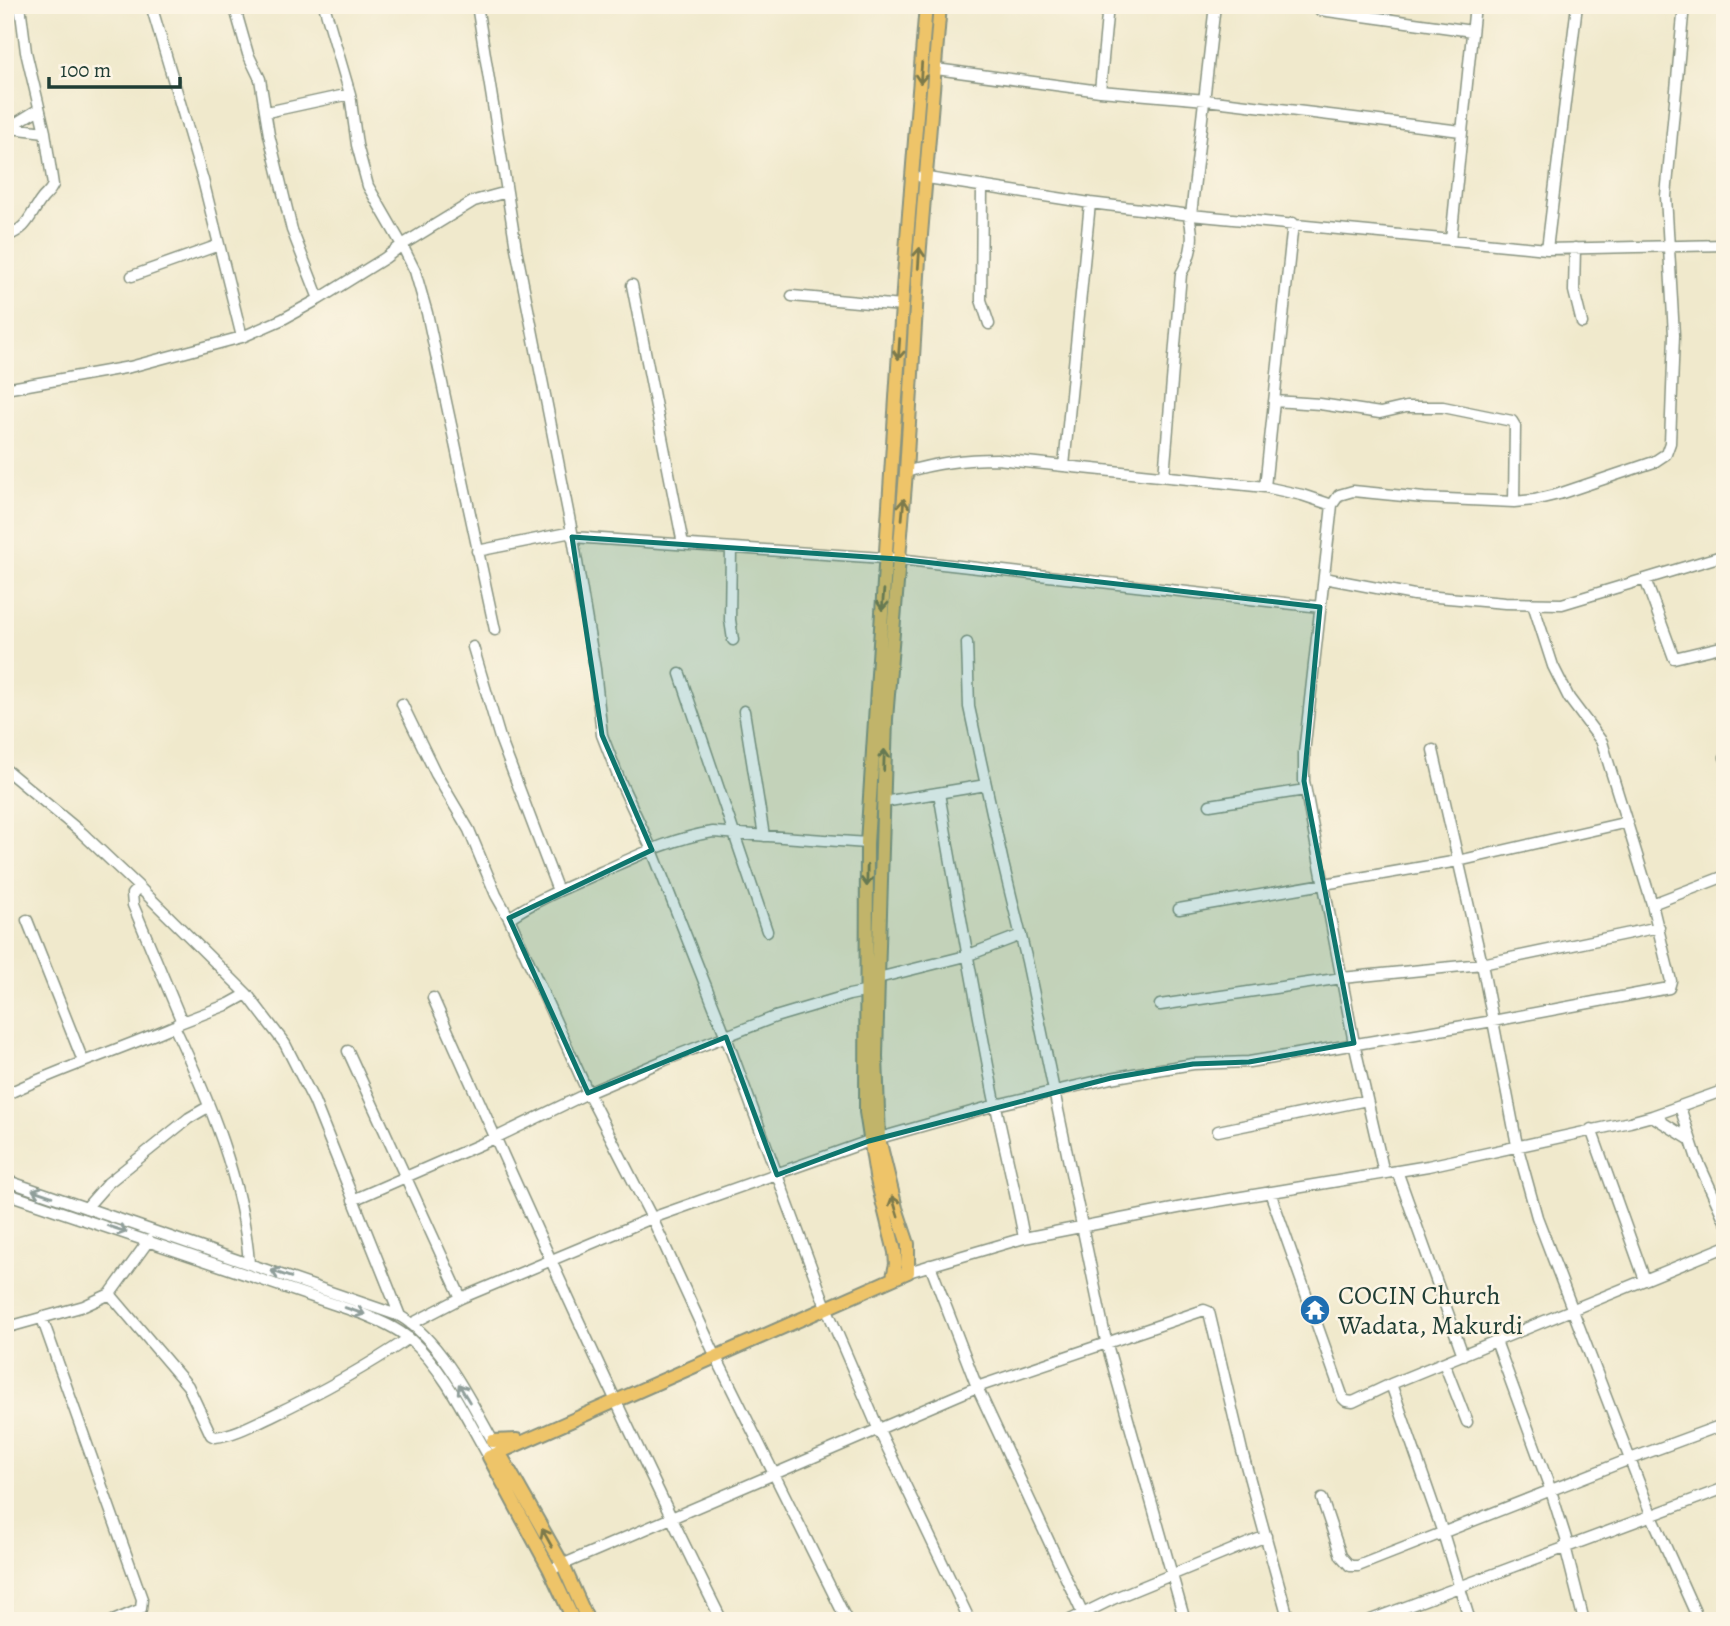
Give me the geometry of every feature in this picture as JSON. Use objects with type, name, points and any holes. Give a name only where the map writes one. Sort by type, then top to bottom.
[{"type":"main road","points":[[872,985],[867,843],[892,558],[906,472],[926,5]]},
{"type":"main road","points":[[494,1450],[524,1440],[908,1272],[908,1244],[866,1112],[883,802],[902,306],[936,69],[940,5]]},
{"type":"main road","points":[[874,1140],[876,1176],[895,1252],[893,1277]]},
{"type":"main road","points":[[507,1466],[524,1440]]},
{"type":"main road","points":[[494,1450],[507,1466],[556,1568],[574,1621]]},
{"type":"main road","points":[[494,1450],[556,1568],[588,1621]]},
{"type":"street","points":[[5,237],[22,229],[53,185],[45,132],[26,51],[20,5]]},
{"type":"street","points":[[151,5],[203,180],[242,337]]},
{"type":"street","points":[[234,5],[248,54],[260,79],[269,135],[292,230],[319,299]]},
{"type":"street","points":[[324,5],[351,93],[357,145],[368,186],[415,271],[427,313],[495,630]]},
{"type":"street","points":[[477,5],[507,192],[596,668],[602,735],[652,850],[726,1037],[826,1307],[878,1428],[970,1621]]},
{"type":"street","points":[[1100,91],[1108,5]]},
{"type":"street","points":[[1164,476],[1181,274],[1189,261],[1192,244],[1189,214],[1206,100],[1215,5]]},
{"type":"street","points":[[1451,240],[1475,5]]},
{"type":"street","points":[[1547,249],[1577,5]]},
{"type":"street","points":[[1384,1173],[1354,1043],[1306,790],[1304,753],[1332,505],[1339,495],[1353,491],[1423,498],[1514,502],[1559,494],[1654,462],[1666,454],[1670,443],[1674,334],[1666,196],[1684,5]]},
{"type":"street","points":[[1320,10],[1472,31]]},
{"type":"street","points":[[936,69],[1100,91],[1206,100],[1461,131]]},
{"type":"street","points":[[267,112],[351,93]]},
{"type":"street","points":[[7,129],[39,109]]},
{"type":"street","points":[[7,129],[45,132]]},
{"type":"street","points":[[919,177],[1189,214],[1547,249],[1725,245]]},
{"type":"street","points":[[982,187],[981,300],[989,324]]},
{"type":"street","points":[[5,389],[130,367],[242,337],[284,319],[319,299],[385,258],[402,244],[474,201],[507,192]]},
{"type":"street","points":[[1064,466],[1090,202]]},
{"type":"street","points":[[1265,486],[1293,223]]},
{"type":"street","points":[[132,276],[219,245]]},
{"type":"street","points":[[1575,248],[1574,291],[1582,323]]},
{"type":"street","points":[[632,285],[683,544]]},
{"type":"street","points":[[792,296],[902,306]]},
{"type":"street","points":[[1274,401],[1320,404],[1381,413],[1406,407],[1443,407],[1511,421],[1515,426],[1514,502]]},
{"type":"street","points":[[906,472],[926,466],[977,459],[1265,486],[1332,505]]},
{"type":"street","points":[[477,551],[572,534],[892,558],[1320,607]]},
{"type":"street","points":[[731,548],[730,620],[733,640]]},
{"type":"street","points":[[1324,578],[1414,595],[1533,604],[1573,602],[1725,555]]},
{"type":"street","points":[[1645,579],[1674,658],[1725,646]]},
{"type":"street","points":[[411,1324],[461,1298],[652,1219],[874,1140],[996,1105],[1156,1070],[1193,1064],[1249,1062],[1666,990],[1671,986],[1671,981],[1659,927],[1602,741],[1569,698],[1553,666],[1533,604]]},
{"type":"street","points":[[967,643],[969,707],[1021,935],[1106,1341],[1185,1621]]},
{"type":"street","points":[[473,647],[500,738],[558,891]]},
{"type":"street","points":[[680,674],[767,931]]},
{"type":"street","points":[[402,704],[436,774],[469,830],[496,895],[588,1093],[847,1621]]},
{"type":"street","points":[[744,711],[764,836]]},
{"type":"street","points":[[1433,750],[1482,964],[1517,1145],[1537,1217],[1651,1514],[1699,1621]]},
{"type":"street","points":[[5,769],[82,833],[139,887],[247,994],[285,1044],[314,1101],[379,1258],[400,1317]]},
{"type":"street","points":[[883,802],[986,785]]},
{"type":"street","points":[[1210,805],[1306,790]]},
{"type":"street","points":[[939,793],[967,956],[1024,1238]]},
{"type":"street","points":[[1179,909],[1458,861],[1628,822]]},
{"type":"street","points":[[509,918],[558,891],[652,850],[694,835],[713,832],[867,843]]},
{"type":"street","points":[[1652,904],[1725,876]]},
{"type":"street","points":[[139,887],[132,894],[133,905],[229,1164],[247,1231],[249,1263]]},
{"type":"street","points":[[27,920],[83,1061]]},
{"type":"street","points":[[1160,1005],[1342,978],[1482,964],[1659,927]]},
{"type":"street","points":[[353,1200],[495,1138],[588,1093],[726,1037],[787,1013],[967,956],[1021,935]]},
{"type":"street","points":[[5,1095],[49,1073],[229,1004],[247,994]]},
{"type":"street","points":[[433,998],[551,1262],[671,1519],[722,1621]]},
{"type":"street","points":[[348,1051],[461,1298]]},
{"type":"street","points":[[908,1272],[1024,1238],[1397,1171],[1652,1116],[1725,1090]]},
{"type":"street","points":[[1218,1131],[1367,1100]]},
{"type":"street","points":[[86,1208],[108,1183],[189,1118],[208,1107]]},
{"type":"street","points":[[1680,1107],[1689,1139],[1725,1222]]},
{"type":"street","points":[[1652,1116],[1689,1139]]},
{"type":"street","points":[[1591,1129],[1645,1280]]},
{"type":"street","points":[[1397,1171],[1464,1355]]},
{"type":"street","points":[[5,1180],[400,1317],[425,1336],[454,1375],[494,1450]]},
{"type":"street","points":[[1269,1192],[1343,1398],[1353,1402],[1725,1247]]},
{"type":"street","points":[[5,1193],[149,1240],[387,1324],[409,1338],[427,1357],[494,1450]]},
{"type":"street","points":[[5,1328],[84,1306],[110,1294],[149,1240]]},
{"type":"street","points":[[930,1265],[977,1387],[1084,1617]]},
{"type":"street","points":[[110,1294],[188,1385],[211,1435],[215,1437],[299,1402],[375,1361],[409,1338]]},
{"type":"street","points":[[556,1568],[977,1387],[1106,1341],[1204,1310],[1208,1311],[1242,1451],[1289,1621]]},
{"type":"street","points":[[42,1318],[142,1599],[141,1609],[113,1621]]},
{"type":"street","points":[[1496,1341],[1551,1491],[1584,1621]]},
{"type":"street","points":[[1444,1363],[1467,1422]]},
{"type":"street","points":[[1391,1384],[1470,1621]]},
{"type":"street","points":[[1322,1499],[1341,1556],[1350,1566],[1358,1566],[1725,1424]]},
{"type":"street","points":[[1368,1621],[1725,1488]]},
{"type":"street","points":[[1068,1621],[1084,1617],[1266,1536]]},
{"type":"highlighted area","points":[[572,537],[898,559],[1320,607],[1304,781],[1354,1043],[1249,1062],[1193,1064],[1111,1078],[869,1141],[777,1175],[726,1037],[588,1093],[509,918],[652,850],[602,735]]},
{"type":"place","name":"COCIN Church Wadata, Makurdi","points":[[1315,1310]]}]
